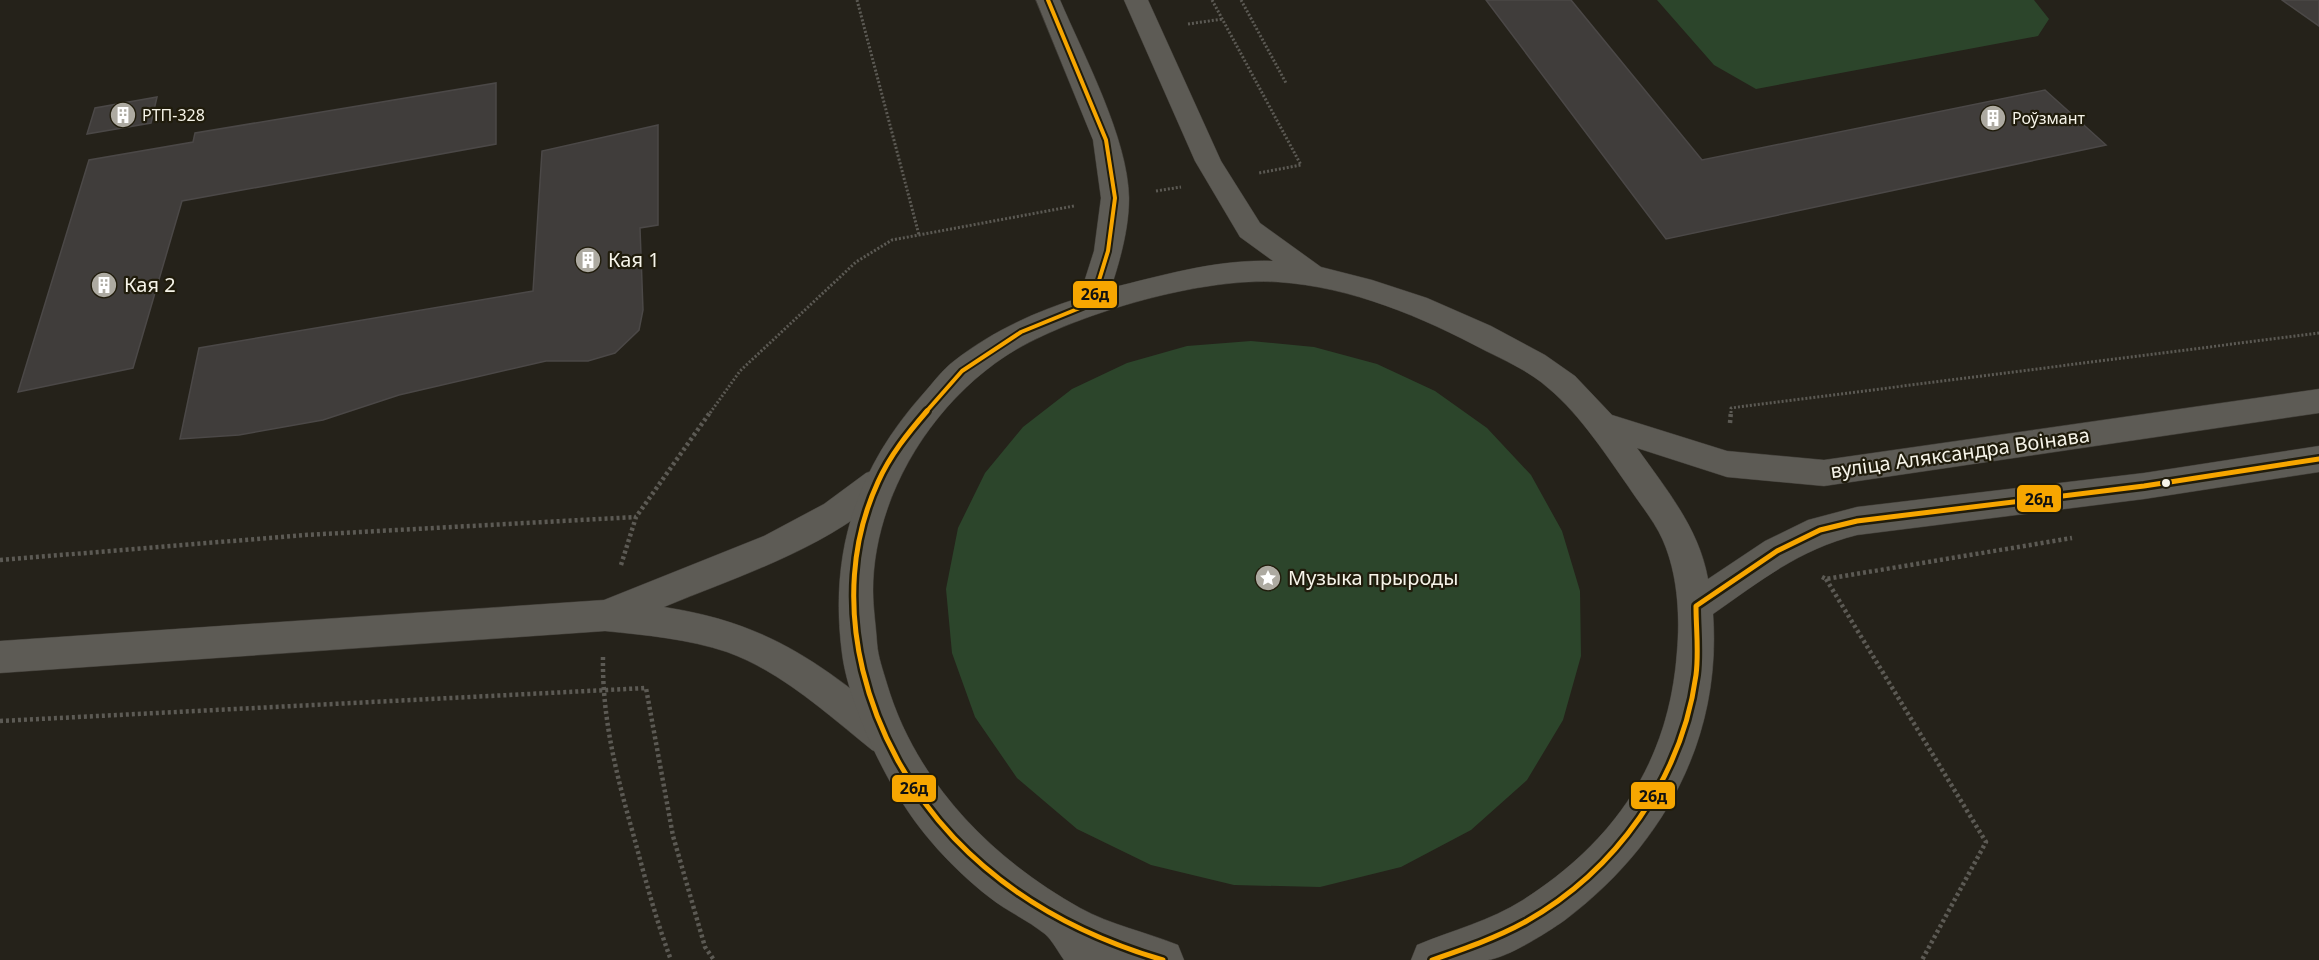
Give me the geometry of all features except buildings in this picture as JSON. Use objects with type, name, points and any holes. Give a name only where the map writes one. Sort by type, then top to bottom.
[{"type":"main road","points":[[1048,0],[1106,140],[1115,198],[1108,251],[1092,303]]},
{"type":"main road","points":[[1136,0],[1208,161],[1250,230],[1313,276]]},
{"type":"main road","points":[[1162,960],[1126,949],[1061,920],[1003,882],[954,838],[915,790],[885,738],[865,684],[855,631],[855,578],[862,529],[878,482],[904,437],[963,371],[1021,332],[1092,303],[1200,277],[1260,271],[1313,276],[1406,301],[1481,333],[1549,371],[1605,425],[1681,539],[1696,606],[1696,675],[1685,728],[1664,781],[1631,830],[1590,875],[1539,914],[1475,952],[1432,960]]},
{"type":"main road","name":"вуліца Аляксандра Воінава","points":[[1605,425],[1727,464],[1824,473],[2319,401]]},
{"type":"main road","points":[[1696,606],[1777,551],[1820,530],[1857,521],[2144,486],[2319,459]]},
{"type":"main road","points":[[605,615],[776,546],[836,514],[878,482]]},
{"type":"main road","points":[[0,657],[605,615],[686,625],[757,648],[816,683],[885,738]]},
{"type":"main road","points":[[1061,920],[1089,960]]},
{"type":"path","points":[[857,0],[919,235]]},
{"type":"path","points":[[1212,0],[1301,165]]},
{"type":"path","points":[[1241,0],[1286,83]]},
{"type":"path","points":[[671,960],[655,917],[611,759],[602,692],[605,615],[636,517],[740,371],[856,262]]},
{"type":"path","points":[[0,560],[305,535],[636,517]]},
{"type":"path","points":[[1826,579],[1986,842],[1922,960]]},
{"type":"path","points":[[0,721],[646,688],[673,836],[705,947],[714,960]]},
{"type":"green space","points":[[1657,0],[2034,0],[2049,19],[2038,36],[1756,89],[1714,65]]},
{"type":"green space","points":[[1251,341],[1314,347],[1377,364],[1435,391],[1487,428],[1531,475],[1562,531],[1580,591],[1581,656],[1563,720],[1527,780],[1471,830],[1401,867],[1320,887],[1234,885],[1151,865],[1077,829],[1017,778],[975,717],[952,653],[946,589],[958,528],[985,473],[1023,427],[1072,389],[1127,363],[1187,346]]},
{"type":"transit line","name":"26д","points":[[1048,0],[1106,140],[1115,198],[1108,251],[1092,303],[1021,332],[962,371],[904,437],[878,482],[862,529],[855,578],[855,631],[865,684],[885,738],[915,790],[954,838],[1003,882],[1061,920],[1126,949],[1163,960]]},
{"type":"transit line","name":"26д","points":[[1432,960],[1499,935],[1537,915],[1596,870],[1621,842],[1644,812],[1663,780],[1678,746],[1689,711],[1696,675],[1696,606],[1777,551],[1820,530],[1857,521],[2144,486],[2319,459]]},
{"type":"place","name":"РТП-328","points":[[123,115]]},
{"type":"place","name":"Роўзмант","points":[[1993,118]]},
{"type":"place","name":"Кая 1","points":[[588,260]]},
{"type":"place","name":"Кая 2","points":[[104,285]]},
{"type":"place","name":"Музыка прыроды","points":[[1268,578]]}]
